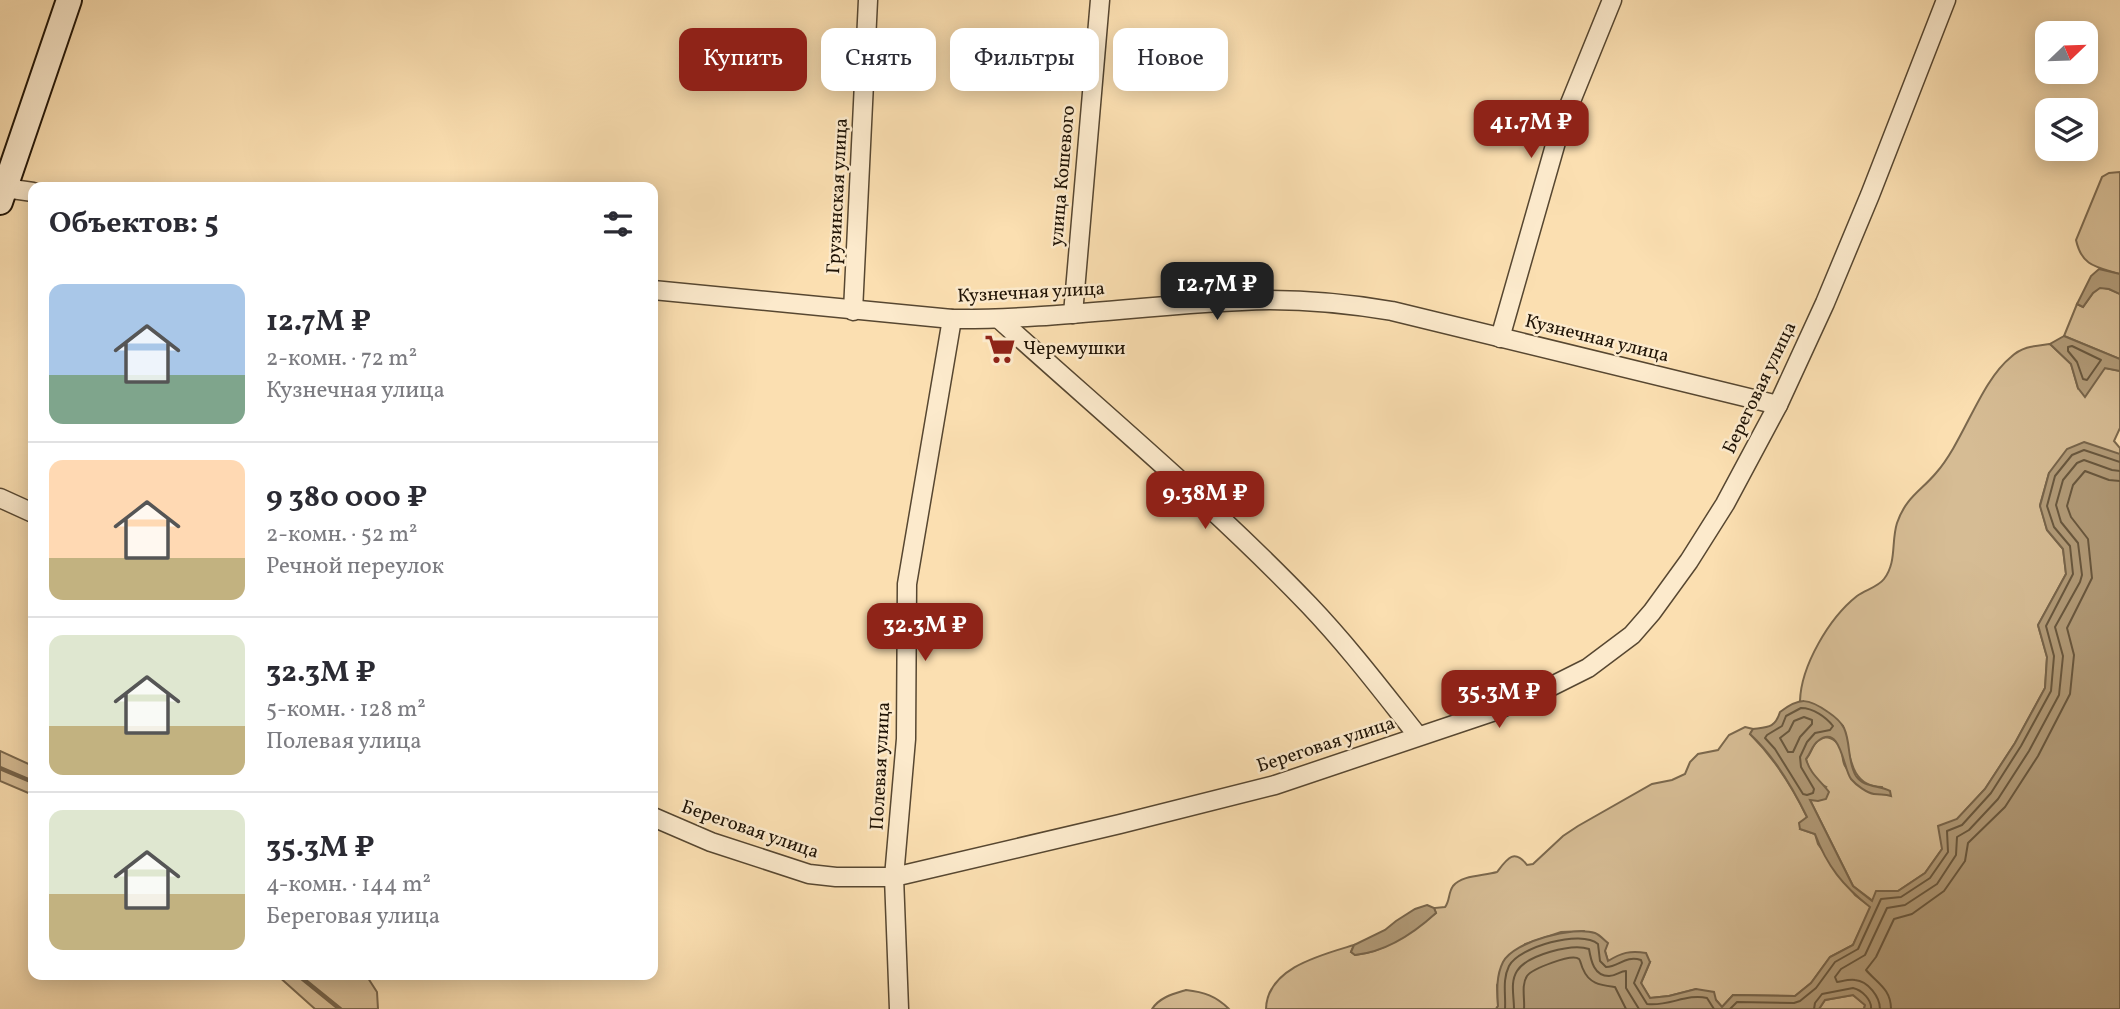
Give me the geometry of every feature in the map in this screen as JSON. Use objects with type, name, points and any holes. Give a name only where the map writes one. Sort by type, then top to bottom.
[{"type":"street","points":[[28,192],[2,195],[69,0]]},
{"type":"street","name":"Грузинская улица","points":[[853,311],[868,0]]},
{"type":"street","name":"улица Кошевого","points":[[1073,314],[1100,0]]},
{"type":"street","points":[[1500,338],[1560,128],[1612,0]]},
{"type":"street","name":"Береговая улица","points":[[658,819],[711,842],[809,874],[894,877],[1275,785],[1492,712],[1572,677],[1608,655],[1632,635],[1652,612],[1689,561],[1725,505],[1778,405],[1866,207],[1946,0]]},
{"type":"street","name":"Кузнечная улица","points":[[658,291],[953,319],[999,319],[1218,302],[1324,302],[1392,311],[1778,405]]},
{"type":"street","name":"Полевая улица","points":[[899,1009],[894,877],[906,739],[907,584],[953,319]]},
{"type":"street","points":[[999,319],[1213,512],[1309,606],[1366,669],[1418,736]]},
{"type":"street","points":[[0,498],[28,511]]},
{"type":"shaded area","points":[[2120,172],[2120,274],[2086,261],[2076,240],[2102,177]]},
{"type":"shaded area","points":[[2100,287],[2120,294],[2120,359],[2064,336],[2077,304],[2083,307]]},
{"type":"shaded area","points":[[2050,344],[2071,364],[2078,388],[2105,368],[2120,371],[2120,428],[2114,441],[2120,448],[2120,454],[2049,473],[2040,505],[2047,530],[2063,549],[2066,574],[2038,625],[2047,657],[2045,688],[2015,743],[1985,789],[1957,819],[1942,849],[1925,873],[1898,891],[1877,891],[1873,901],[1853,886],[1810,800],[1826,787],[1813,775],[1806,759],[1818,740],[1825,737],[1833,739],[1839,745],[1844,764],[1851,773],[1874,794],[1884,793],[1882,787],[1863,781],[1857,774],[1849,756],[1843,726],[1800,701],[1805,673],[1818,644],[1836,617],[1857,596],[1884,579],[1891,566],[1895,530],[1901,514],[1909,500],[1946,460],[1990,381],[2011,357],[2020,351]]},
{"type":"shaded area","points":[[1745,727],[1753,729],[1750,734],[1775,763],[1807,817],[1800,829],[1815,834],[1818,844],[1855,895],[1871,907],[1853,945],[1830,957],[1811,983],[1795,996],[1733,995],[1722,1007],[1716,1000],[1696,989],[1650,998],[1641,983],[1650,962],[1608,961],[1605,951],[1584,931],[1561,932],[1525,944],[1497,985],[1496,1009],[1266,1009],[1269,995],[1276,983],[1298,965],[1354,945],[1351,952],[1355,955],[1388,945],[1436,913],[1434,908],[1445,907],[1451,889],[1457,882],[1497,872],[1514,856],[1527,865],[1533,864],[1578,826],[1652,784],[1685,774],[1690,762],[1698,754],[1718,750],[1729,735]]},
{"type":"shaded area","points":[[0,751],[28,764],[28,793],[0,781]]},
{"type":"shaded area","points":[[283,980],[369,980],[377,992],[378,1009],[315,1009]]},
{"type":"shaded area","points":[[1186,990],[1209,995],[1229,1009],[1152,1009],[1163,999]]},
{"type":"shaded area","points":[[1853,995],[1865,1005],[1864,1009],[1819,1009],[1825,1000]]},
{"type":"water","points":[[2099,269],[2120,274],[2120,294],[2100,288],[2083,307],[2077,304],[2091,276]]},
{"type":"water","points":[[2064,336],[2120,359],[2120,371],[2105,368],[2085,397],[2078,388],[2071,364],[2050,344]]},
{"type":"water","points":[[2084,442],[2120,454],[2120,1009],[1864,1009],[1865,1005],[1853,995],[1825,1000],[1819,1009],[1496,1009],[1499,973],[1509,954],[1531,942],[1560,934],[1585,931],[1597,934],[1608,943],[1605,951],[1608,961],[1626,953],[1646,953],[1650,962],[1641,983],[1650,998],[1696,989],[1714,992],[1722,1007],[1733,995],[1795,996],[1811,983],[1830,957],[1853,945],[1870,907],[1837,875],[1815,834],[1800,829],[1799,823],[1807,817],[1801,805],[1775,762],[1750,734],[1753,729],[1773,724],[1780,712],[1799,702],[1815,704],[1833,715],[1844,728],[1856,776],[1867,784],[1890,791],[1891,796],[1871,793],[1853,781],[1832,738],[1826,737],[1818,741],[1806,759],[1813,773],[1829,792],[1826,799],[1810,800],[1853,886],[1872,901],[1876,891],[1898,891],[1925,873],[1942,849],[1938,826],[1957,819],[1985,789],[2015,743],[2045,688],[2047,657],[2038,625],[2066,574],[2063,549],[2047,530],[2040,506],[2049,473],[2067,449]]},
{"type":"water","points":[[1427,905],[1434,908],[1436,913],[1408,935],[1377,950],[1355,955],[1351,952],[1354,945],[1385,930],[1415,909]]},
{"type":"waterway","points":[[0,768],[28,780]]},
{"type":"waterway","points":[[304,980],[340,1009]]},
{"type":"place","name":"Черемушки","points":[[1000,349]]}]
